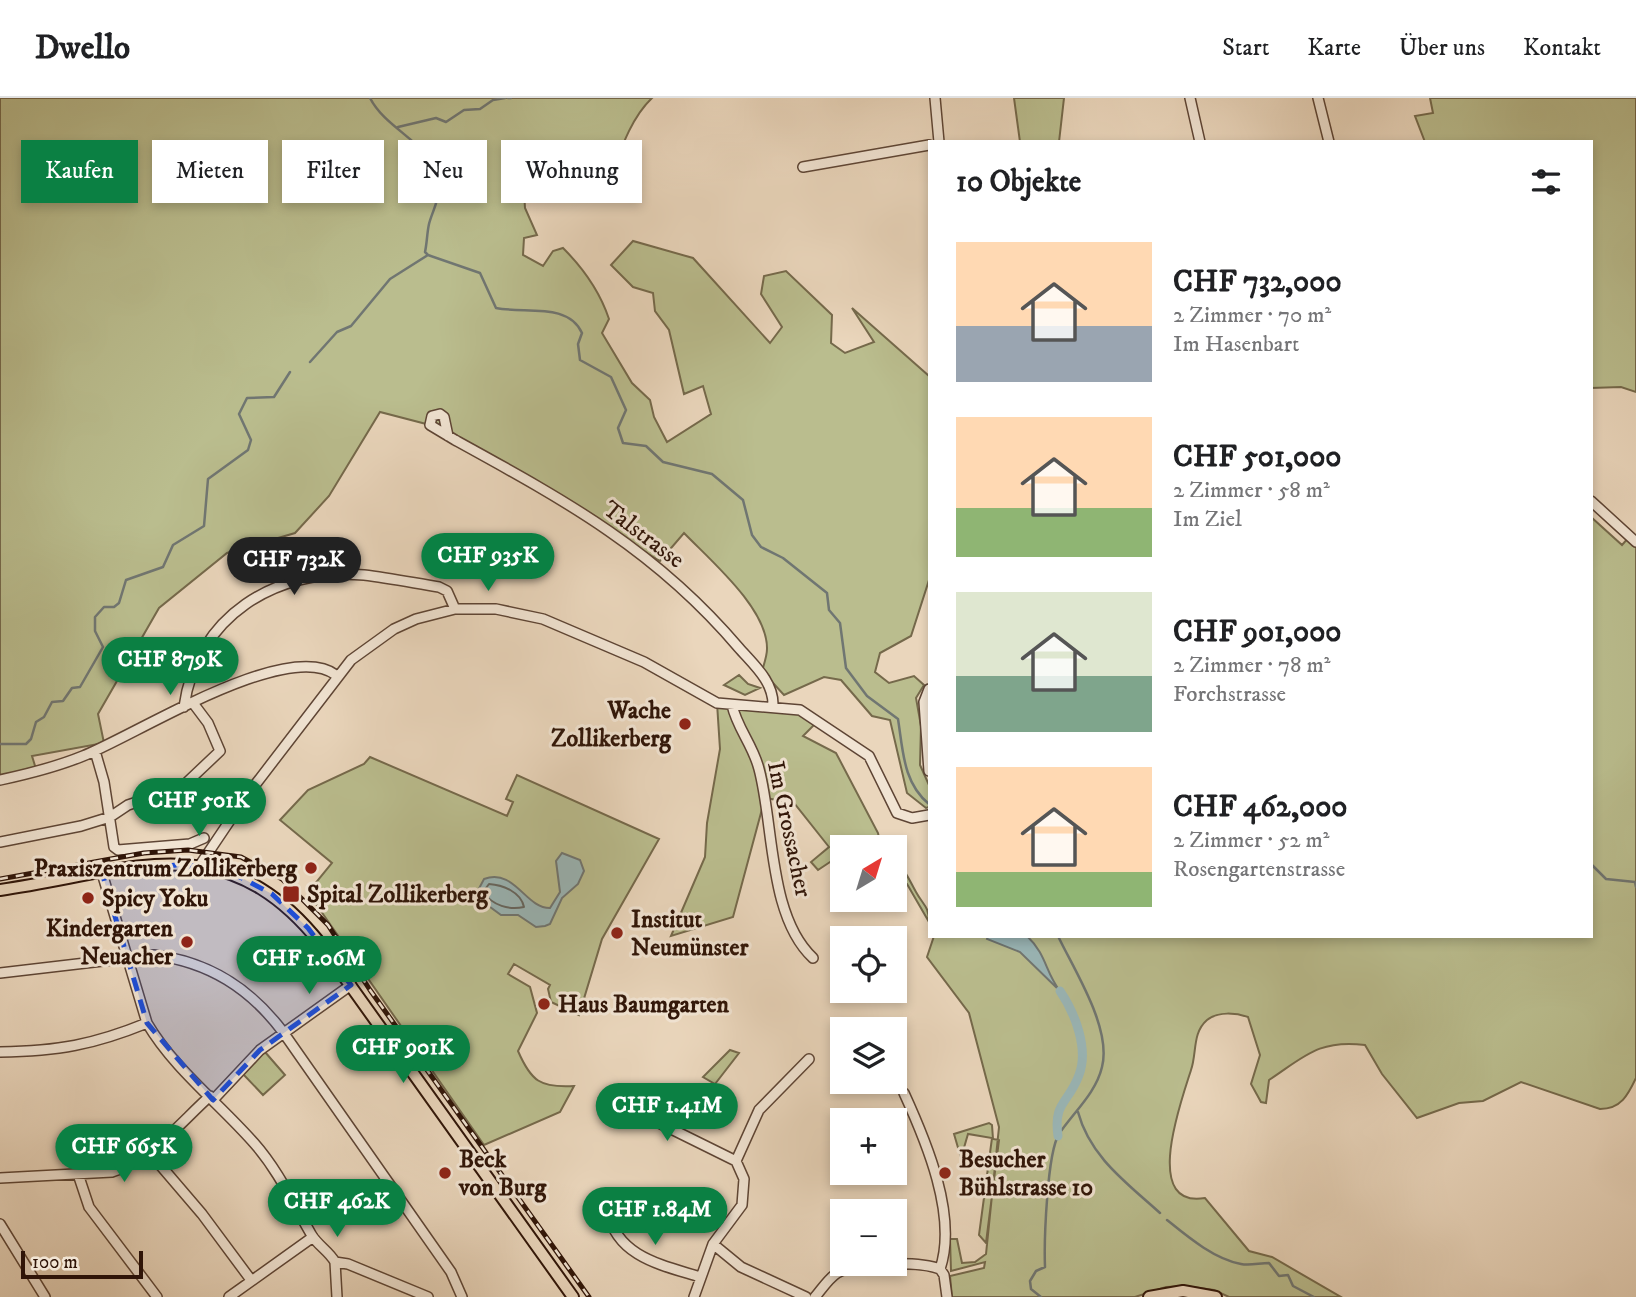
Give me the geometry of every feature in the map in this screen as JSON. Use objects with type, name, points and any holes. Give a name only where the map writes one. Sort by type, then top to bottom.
[{"type":"main road","points":[[0,890],[156,865],[200,865],[248,879],[281,901],[308,928],[351,985],[573,1297]]},
{"type":"main road","points":[[1149,1297],[1182,1291],[1216,1297]]},
{"type":"street","points":[[935,98],[939,140]]},
{"type":"street","points":[[1190,98],[1200,140]]},
{"type":"street","points":[[1318,98],[1328,140]]},
{"type":"street","points":[[803,167],[928,145]]},
{"type":"street","name":"Talstrasse","points":[[448,436],[586,514],[657,565],[697,601],[754,666],[769,685],[773,706]]},
{"type":"street","points":[[1593,503],[1636,542]]},
{"type":"street","points":[[188,705],[194,663],[207,640],[228,617],[253,598],[282,584],[315,577],[362,575],[439,587],[447,591],[455,609]]},
{"type":"street","points":[[200,865],[337,675],[367,646],[394,629],[416,619],[455,609],[496,609],[543,619],[644,662],[709,701],[793,708],[812,716],[869,756],[897,813],[912,818],[928,815]]},
{"type":"street","points":[[0,780],[58,765],[94,751],[242,681],[289,668],[320,666],[337,675]]},
{"type":"street","points":[[928,692],[924,702],[928,757]]},
{"type":"street","points":[[0,842],[81,826],[182,787],[220,751],[208,723],[188,705]]},
{"type":"street","name":"Im Grossacher","points":[[733,705],[735,720],[753,745],[761,772],[769,837],[784,901],[797,935],[813,958]]},
{"type":"street","points":[[94,751],[104,782],[114,847],[118,850],[190,844],[204,838]]},
{"type":"street","points":[[103,873],[125,957],[147,1023],[159,1044],[256,1144],[280,1178],[313,1237],[329,1252],[335,1262],[337,1297]]},
{"type":"street","points":[[0,973],[20,973],[125,957],[177,958],[223,976],[262,1006],[283,1032],[451,1272],[462,1297]]},
{"type":"street","points":[[0,1178],[112,1172],[129,1166],[212,1098],[252,1057],[351,985]]},
{"type":"street","points":[[0,1052],[78,1047],[103,1041],[147,1023]]},
{"type":"street","points":[[736,1161],[759,1110],[810,1059]]},
{"type":"street","points":[[904,1094],[926,1142],[937,1183],[944,1254],[940,1269]]},
{"type":"street","points":[[606,1107],[649,1118],[736,1161],[744,1179],[742,1205],[713,1244],[694,1297]]},
{"type":"street","points":[[149,1152],[202,1214],[251,1280]]},
{"type":"street","points":[[78,1174],[89,1207],[157,1297]]},
{"type":"street","points":[[608,1212],[613,1230],[634,1253],[700,1277]]},
{"type":"street","points":[[0,1224],[45,1297]]},
{"type":"street","points":[[229,1297],[313,1237]]},
{"type":"street","points":[[713,1244],[741,1267],[806,1297]]},
{"type":"street","points":[[335,1262],[348,1264],[428,1297]]},
{"type":"street","points":[[815,1297],[835,1275],[852,1267],[925,1266],[940,1269],[944,1275],[947,1297]]},
{"type":"highlighted area","points":[[185,864],[238,876],[272,894],[308,928],[351,985],[260,1050],[213,1100],[147,1023],[102,873]]},
{"type":"green space","points":[[0,98],[652,98],[644,106],[626,140],[501,140],[501,203],[525,203],[537,235],[524,238],[523,255],[543,266],[553,251],[563,248],[584,272],[601,299],[609,319],[602,333],[632,383],[650,400],[654,417],[667,442],[711,414],[703,386],[684,394],[669,330],[655,311],[653,293],[633,287],[611,265],[633,241],[693,258],[770,343],[782,327],[761,294],[764,276],[786,271],[832,315],[831,343],[845,353],[874,342],[852,308],[928,375],[928,583],[911,636],[880,653],[875,672],[889,683],[914,676],[924,685],[916,698],[921,726],[920,765],[928,783],[928,807],[907,793],[890,720],[872,716],[841,680],[824,677],[784,695],[762,671],[767,649],[765,634],[758,618],[736,586],[684,533],[660,561],[430,425],[380,412],[329,496],[295,533],[227,553],[159,608],[98,714],[104,743],[32,756],[36,769],[0,779]]},
{"type":"green space","points":[[1014,98],[1064,98],[1059,140],[1020,140]]},
{"type":"green space","points":[[1430,98],[1636,98],[1636,392],[1621,387],[1593,388],[1593,140],[1424,140],[1415,116],[1433,113]]},
{"type":"green space","points":[[1593,519],[1622,545],[1630,536],[1636,542],[1636,1078],[1623,1100],[1613,1107],[1600,1109],[1521,1082],[1483,1101],[1459,1103],[1417,1118],[1382,1074],[1365,1045],[1349,1044],[1324,1047],[1269,1080],[1266,1103],[1261,1102],[1251,1084],[1260,1055],[1248,1017],[1216,1015],[1207,1020],[1199,1031],[1171,1149],[1170,1170],[1175,1187],[1186,1197],[1205,1198],[1249,1251],[1272,1257],[1341,1297],[1229,1297],[1214,1290],[1185,1286],[1166,1287],[1135,1297],[952,1297],[950,1276],[984,1268],[985,1262],[951,1271],[950,1239],[957,1239],[962,1263],[975,1262],[986,1254],[999,1127],[969,1013],[927,957],[933,938],[1593,938]]},
{"type":"green space","points":[[739,675],[748,684],[760,688],[745,695],[724,685]]},
{"type":"green space","points":[[717,703],[785,707],[819,720],[803,736],[836,753],[878,835],[830,835],[830,862],[818,870],[811,862],[829,847],[794,803],[765,798],[733,917],[671,936],[705,857],[707,823],[720,749]]},
{"type":"green space","points":[[370,757],[507,816],[513,802],[506,799],[517,775],[659,839],[602,939],[579,1015],[551,1002],[548,989],[550,985],[514,964],[508,974],[530,987],[537,1013],[518,1051],[527,1069],[532,1076],[545,1084],[574,1086],[560,1112],[484,1145],[316,904],[309,891],[332,863],[280,820],[308,790],[364,764]]},
{"type":"green space","points":[[907,875],[928,912],[928,920],[907,884]]},
{"type":"green space","points":[[730,1050],[739,1053],[715,1084],[703,1077]]},
{"type":"green space","points":[[265,1052],[285,1075],[263,1095],[242,1073]]},
{"type":"green space","points":[[989,1123],[992,1125],[993,1139],[999,1140],[986,1243],[979,1235],[992,1138],[968,1134],[961,1158],[954,1134]]},
{"type":"water","points":[[562,853],[580,860],[584,871],[578,884],[562,898],[550,924],[536,927],[518,915],[501,915],[475,896],[484,879],[495,877],[512,883],[534,902],[550,908],[560,892],[556,861]]},
{"type":"water","points":[[1029,938],[1060,991],[1020,952],[987,939]]},
{"type":"waterway","points":[[370,98],[378,110],[421,149],[436,172],[439,192],[429,224],[425,252],[480,273],[496,308],[556,313],[575,323],[582,333],[578,344],[580,360],[611,377],[626,410],[618,428],[623,443],[646,446],[663,462],[712,474],[743,500],[752,535],[761,547],[783,558],[827,593],[829,610],[840,623],[846,668],[867,696],[898,719],[909,776],[920,796],[928,803]]},
{"type":"waterway","points":[[398,127],[436,118],[446,122],[464,110],[480,109],[493,100],[505,98]]},
{"type":"waterway","points":[[310,362],[337,332],[351,326],[390,279],[428,255]]},
{"type":"waterway","points":[[0,744],[26,744],[31,739],[36,722],[44,717],[52,702],[63,701],[72,688],[80,687],[103,647],[95,631],[95,617],[104,607],[114,607],[119,603],[126,580],[163,567],[173,545],[204,526],[208,479],[248,450],[251,440],[239,414],[247,398],[274,397],[290,372]]},
{"type":"waterway","points":[[1593,866],[1606,879],[1635,882],[1636,887]]},
{"type":"waterway","points":[[1041,1297],[1031,1289],[1030,1281],[1036,1271],[1045,1267],[1047,1198],[1055,1144],[1059,1134],[1095,1085],[1104,1052],[1097,1017],[1059,938]]},
{"type":"waterway","points":[[1058,1136],[1060,1109],[1075,1084],[1082,1065],[1079,1032],[1060,991]]},
{"type":"waterway","points":[[1078,1112],[1091,1143],[1101,1156],[1160,1213]]},
{"type":"waterway","points":[[1167,1220],[1221,1257],[1244,1265],[1269,1263],[1279,1276],[1288,1275],[1293,1286],[1314,1297]]},
{"type":"railway","points":[[0,879],[144,853],[188,850],[241,857],[282,879],[328,925],[370,990],[589,1297]]},
{"type":"place","name":"Wache Zollikerberg","points":[[685,724]]},
{"type":"place","name":"Praxiszentrum Zollikerberg","points":[[311,868]]},
{"type":"place","name":"Spital Zollikerberg","points":[[291,894]]},
{"type":"place","name":"Spicy Yoku","points":[[88,898]]},
{"type":"place","name":"Institut Neumünster","points":[[617,933]]},
{"type":"place","name":"Kindergarten Neuacher","points":[[187,942]]},
{"type":"place","name":"Haus Baumgarten","points":[[544,1004]]},
{"type":"place","name":"Beck von Burg","points":[[445,1173]]},
{"type":"place","name":"Besucher Bühlstrasse 10","points":[[945,1173]]}]
